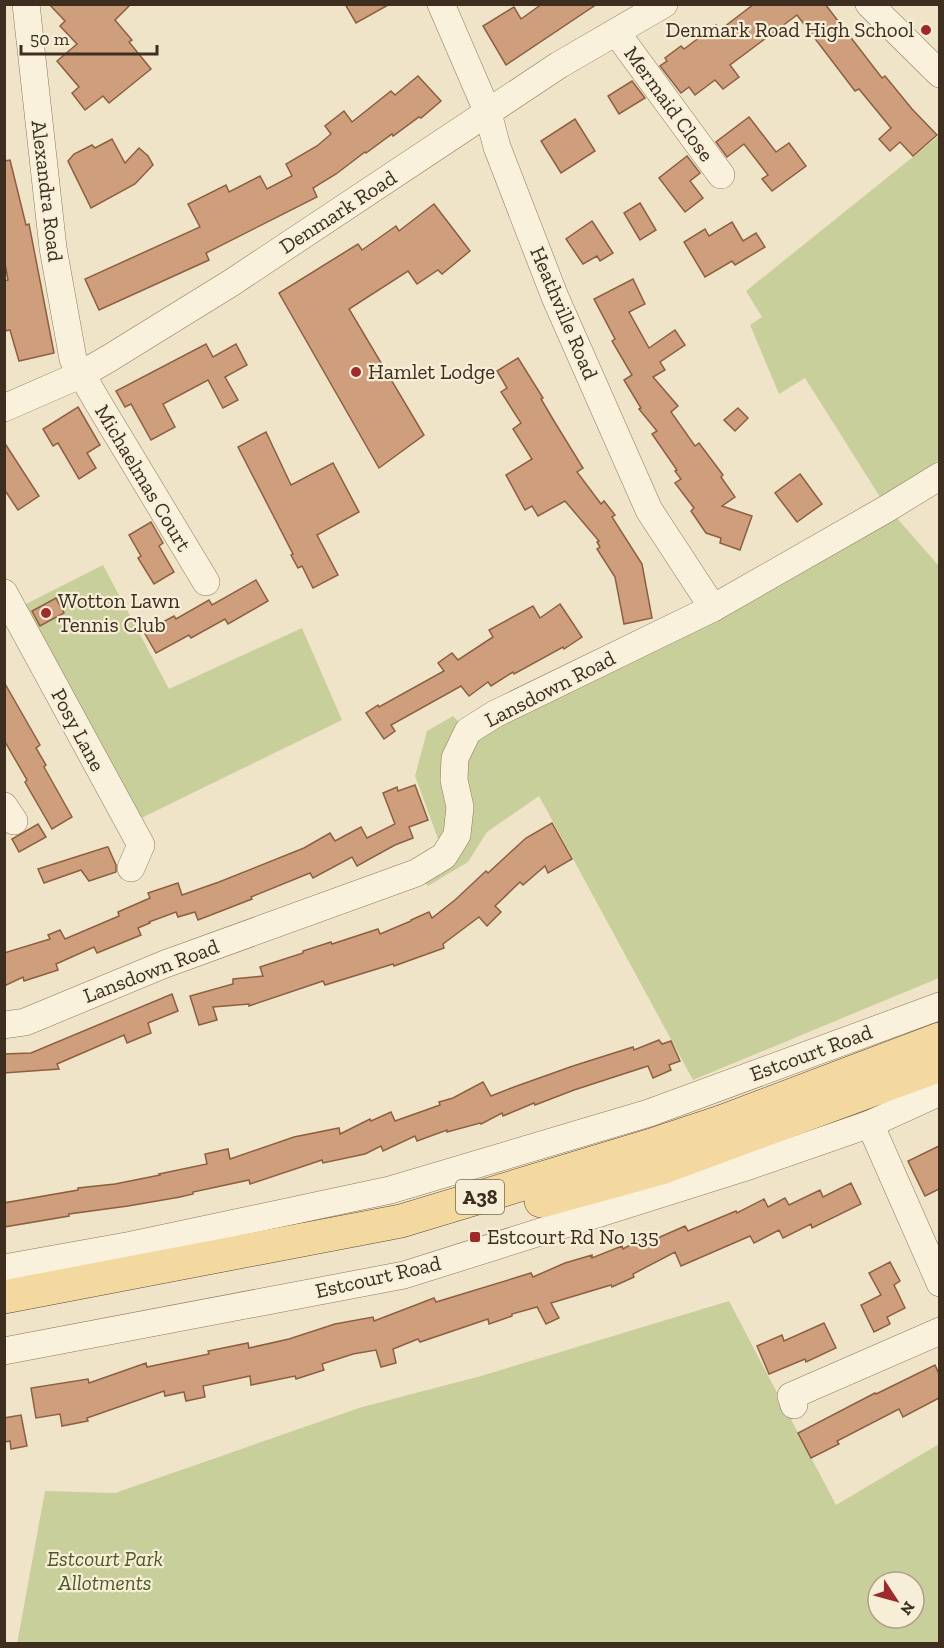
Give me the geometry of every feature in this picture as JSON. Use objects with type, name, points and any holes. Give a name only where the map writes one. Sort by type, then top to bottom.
[{"type":"main road","name":"Estcourt Road","points":[[4,1297],[400,1221],[652,1129],[721,1122],[939,1039]]},
{"type":"main road","name":"Estcourt Road","points":[[4,1320],[401,1240],[661,1168],[737,1156],[939,1065]]},
{"type":"street","name":"Alexandra Road","points":[[26,4],[53,248],[73,359],[82,374]]},
{"type":"street","name":"Heathville Road","points":[[441,4],[488,113],[497,147],[555,297],[649,510],[713,608]]},
{"type":"street","name":"Denmark Road","points":[[4,408],[82,374],[108,359],[231,283],[559,65],[664,4]]},
{"type":"street","points":[[869,4],[939,74]]},
{"type":"street","name":"Mermaid Close","points":[[616,32],[721,175]]},
{"type":"street","name":"Michaelmas Court","points":[[82,374],[206,582]]},
{"type":"street","name":"Lansdown Road","points":[[4,1025],[25,1022],[165,964],[416,873],[444,856],[456,835],[460,807],[454,780],[455,758],[468,731],[495,714],[713,608],[878,514],[939,476]]},
{"type":"street","name":"Posy Lane","points":[[4,593],[141,846],[131,868]]},
{"type":"street","name":"Estcourt Road","points":[[4,1268],[132,1245],[390,1190],[652,1129],[939,1006]]},
{"type":"street","name":"Estcourt Road","points":[[4,1352],[404,1275],[737,1156],[870,1124],[939,1092]]},
{"type":"street","points":[[870,1124],[939,1283]]},
{"type":"street","points":[[791,1397],[939,1331]]},
{"type":"green space","points":[[939,136],[939,460],[880,497],[805,378],[779,394],[750,325],[762,317],[746,291]]},
{"type":"green space","points":[[888,508],[939,566],[939,978],[693,1080],[539,796],[487,832],[468,862],[428,886],[416,873],[444,855],[415,776],[427,731],[453,716],[468,731]]},
{"type":"green space","points":[[103,565],[169,689],[302,628],[342,720],[129,824],[14,610]]},
{"type":"green space","name":"Estcourt Park Allotments","points":[[729,1301],[836,1505],[939,1444],[939,1643],[17,1644],[45,1491],[115,1493],[362,1407],[481,1376]]},
{"type":"building","points":[[49,4],[131,4],[115,20],[132,40],[129,42],[151,69],[109,103],[103,96],[85,110],[72,93],[79,87],[57,61],[77,44],[60,26],[65,21]]},
{"type":"building","points":[[345,4],[390,4],[356,23]]},
{"type":"building","points":[[542,4],[597,4],[506,65],[483,26],[514,7],[521,19]]},
{"type":"building","points":[[754,4],[825,4],[882,78],[885,76],[937,135],[913,156],[900,142],[890,151],[879,139],[891,128],[859,89],[855,91],[797,15],[730,65],[739,77],[723,89],[715,80],[695,95],[689,87],[681,93],[660,66],[667,61],[665,58],[681,46],[684,49],[716,25],[720,30]]},
{"type":"building","points":[[418,76],[441,101],[421,118],[419,117],[393,136],[392,134],[313,188],[317,197],[206,253],[209,260],[99,310],[85,279],[200,227],[188,204],[226,185],[229,192],[260,176],[267,189],[292,176],[286,164],[317,146],[331,134],[325,126],[344,111],[352,122],[391,91],[395,95]]},
{"type":"building","points":[[632,81],[645,98],[619,114],[608,96]]},
{"type":"building","points":[[749,117],[776,152],[789,143],[806,166],[772,191],[762,179],[768,175],[744,144],[727,157],[716,142]]},
{"type":"building","points":[[575,119],[595,151],[561,173],[541,141]]},
{"type":"building","points":[[112,139],[125,163],[139,148],[148,156],[153,165],[135,184],[91,208],[68,161],[74,154],[92,145],[95,148]]},
{"type":"building","points":[[687,156],[700,173],[690,181],[703,198],[685,212],[659,178]]},
{"type":"building","points":[[10,160],[26,225],[29,224],[54,353],[19,361],[10,330],[4,331],[4,281],[8,280],[4,258],[4,161]]},
{"type":"building","points":[[640,203],[656,230],[640,240],[624,213]]},
{"type":"building","name":"Hamlet Lodge","points":[[434,204],[470,251],[442,274],[438,270],[417,284],[408,271],[349,309],[424,435],[379,468],[279,293],[358,244],[362,250],[396,226],[399,231]]},
{"type":"building","points":[[592,221],[613,253],[600,261],[597,256],[583,264],[566,239]]},
{"type":"building","points":[[732,222],[743,241],[756,233],[765,247],[735,265],[732,261],[705,277],[684,242],[705,229],[709,236]]},
{"type":"building","points":[[633,279],[645,304],[629,312],[649,348],[675,330],[685,345],[660,362],[665,370],[653,377],[678,406],[671,412],[695,446],[699,443],[723,475],[721,477],[735,497],[722,506],[752,516],[740,550],[720,543],[721,538],[706,533],[691,511],[694,508],[675,483],[681,479],[652,434],[657,431],[639,409],[641,408],[624,380],[632,375],[612,341],[615,339],[594,299]]},
{"type":"building","points":[[206,344],[213,357],[236,344],[247,365],[225,377],[238,400],[223,408],[208,380],[163,404],[175,427],[151,440],[131,404],[125,407],[116,391]]},
{"type":"building","points":[[518,358],[583,468],[577,472],[601,504],[604,501],[615,515],[612,517],[642,564],[652,618],[624,624],[615,577],[597,549],[600,547],[597,542],[599,541],[565,501],[538,516],[532,506],[525,510],[506,475],[532,459],[513,429],[521,423],[501,392],[507,388],[497,371]]},
{"type":"building","points":[[78,407],[100,445],[87,453],[96,468],[79,479],[58,443],[53,446],[43,429]]},
{"type":"building","points":[[738,408],[748,418],[735,431],[724,420]]},
{"type":"building","points":[[266,432],[291,485],[333,463],[359,512],[317,535],[338,575],[313,588],[302,566],[298,568],[291,555],[293,554],[238,447]]},
{"type":"building","points":[[4,442],[39,496],[18,510],[4,489]]},
{"type":"building","points":[[800,474],[822,504],[797,522],[775,493]]},
{"type":"building","points":[[151,522],[163,543],[159,546],[174,572],[154,584],[138,558],[141,556],[129,535]]},
{"type":"building","points":[[256,580],[268,601],[228,624],[225,619],[191,638],[189,635],[156,653],[144,632],[174,616],[176,619],[209,600],[212,605]]},
{"type":"building","name":"Wotton Lawn Tennis Club","points":[[56,598],[64,613],[40,626],[32,611]]},
{"type":"building","points":[[560,604],[582,637],[564,649],[563,647],[514,674],[513,672],[491,686],[488,682],[469,696],[461,686],[391,725],[395,731],[384,739],[366,713],[444,671],[438,663],[452,653],[458,660],[493,637],[489,630],[533,606],[540,618]]},
{"type":"building","points":[[4,682],[40,745],[36,748],[46,765],[44,767],[72,817],[52,829],[4,740]]},
{"type":"building","points":[[415,785],[428,820],[409,827],[413,838],[357,866],[352,857],[313,878],[310,873],[198,920],[195,912],[178,917],[176,912],[138,928],[141,935],[97,953],[94,947],[56,964],[58,970],[24,981],[23,977],[4,986],[4,953],[50,939],[48,935],[60,930],[65,939],[119,916],[118,912],[150,898],[148,893],[178,883],[182,895],[304,848],[330,833],[335,841],[361,827],[367,838],[395,824],[383,793],[397,787],[398,791]]},
{"type":"building","points":[[552,823],[572,859],[548,873],[545,866],[523,885],[520,882],[495,906],[501,912],[487,926],[479,917],[443,944],[444,948],[394,966],[393,964],[325,985],[323,981],[249,1006],[249,1004],[213,1007],[217,1020],[199,1025],[190,996],[233,984],[233,979],[263,976],[260,967],[303,953],[303,951],[378,929],[380,934],[429,912],[432,918],[486,871],[488,873],[526,838]]},
{"type":"building","points":[[38,824],[46,837],[19,852],[12,839]]},
{"type":"building","points":[[108,847],[116,865],[116,872],[89,881],[81,870],[44,883],[38,869]]},
{"type":"building","points":[[172,994],[178,1011],[148,1023],[151,1033],[127,1043],[124,1035],[57,1064],[59,1069],[4,1073],[4,1054],[31,1053]]},
{"type":"building","points":[[659,1040],[662,1044],[671,1041],[680,1061],[669,1065],[671,1070],[653,1078],[648,1066],[535,1105],[534,1103],[503,1116],[502,1113],[481,1124],[447,1132],[447,1130],[417,1141],[415,1136],[383,1151],[381,1146],[365,1154],[323,1163],[322,1160],[250,1184],[249,1180],[180,1197],[69,1214],[69,1216],[4,1227],[4,1203],[78,1190],[78,1188],[115,1184],[207,1164],[205,1154],[228,1149],[230,1159],[294,1137],[339,1128],[340,1134],[370,1119],[371,1121],[391,1112],[395,1121],[440,1105],[439,1102],[453,1098],[483,1082],[491,1096],[573,1066],[633,1047],[634,1050]]},
{"type":"building","points":[[939,1146],[939,1189],[925,1196],[908,1161]]},
{"type":"building","points":[[851,1183],[861,1204],[812,1228],[811,1224],[783,1238],[779,1230],[754,1243],[750,1236],[681,1266],[675,1252],[633,1274],[634,1277],[612,1287],[611,1285],[551,1303],[559,1318],[546,1324],[537,1307],[489,1324],[488,1319],[420,1342],[418,1339],[393,1349],[396,1363],[381,1367],[376,1350],[353,1354],[322,1364],[324,1370],[296,1379],[295,1376],[251,1385],[250,1376],[203,1386],[205,1397],[186,1401],[184,1392],[165,1396],[164,1391],[87,1418],[88,1421],[62,1426],[60,1414],[36,1418],[31,1388],[88,1379],[89,1383],[146,1363],[147,1367],[248,1343],[249,1348],[289,1339],[335,1324],[373,1317],[374,1321],[434,1298],[436,1302],[531,1273],[533,1277],[565,1263],[592,1255],[592,1258],[622,1246],[623,1249],[641,1239],[644,1244],[685,1226],[688,1231],[736,1211],[737,1213],[764,1199],[768,1207],[785,1198],[789,1205],[820,1190],[823,1197]]},
{"type":"building","points":[[890,1262],[900,1281],[894,1285],[905,1308],[887,1317],[890,1324],[874,1332],[861,1305],[881,1295],[869,1273]]},
{"type":"building","points":[[824,1323],[836,1348],[806,1362],[805,1359],[769,1374],[757,1346],[782,1335],[784,1341]]},
{"type":"building","points":[[935,1365],[939,1374],[939,1398],[903,1417],[899,1409],[837,1441],[839,1444],[811,1458],[798,1433]]},
{"type":"building","points":[[21,1415],[27,1446],[11,1449],[10,1441],[4,1442],[4,1418]]},
{"type":"place","name":"Denmark Road High School","points":[[926,30]]},
{"type":"place","name":"Hamlet Lodge","points":[[356,372]]},
{"type":"place","name":"Wotton Lawn Tennis Club","points":[[46,613]]},
{"type":"place","name":"Estcourt Rd No 135","points":[[475,1237]]}]
